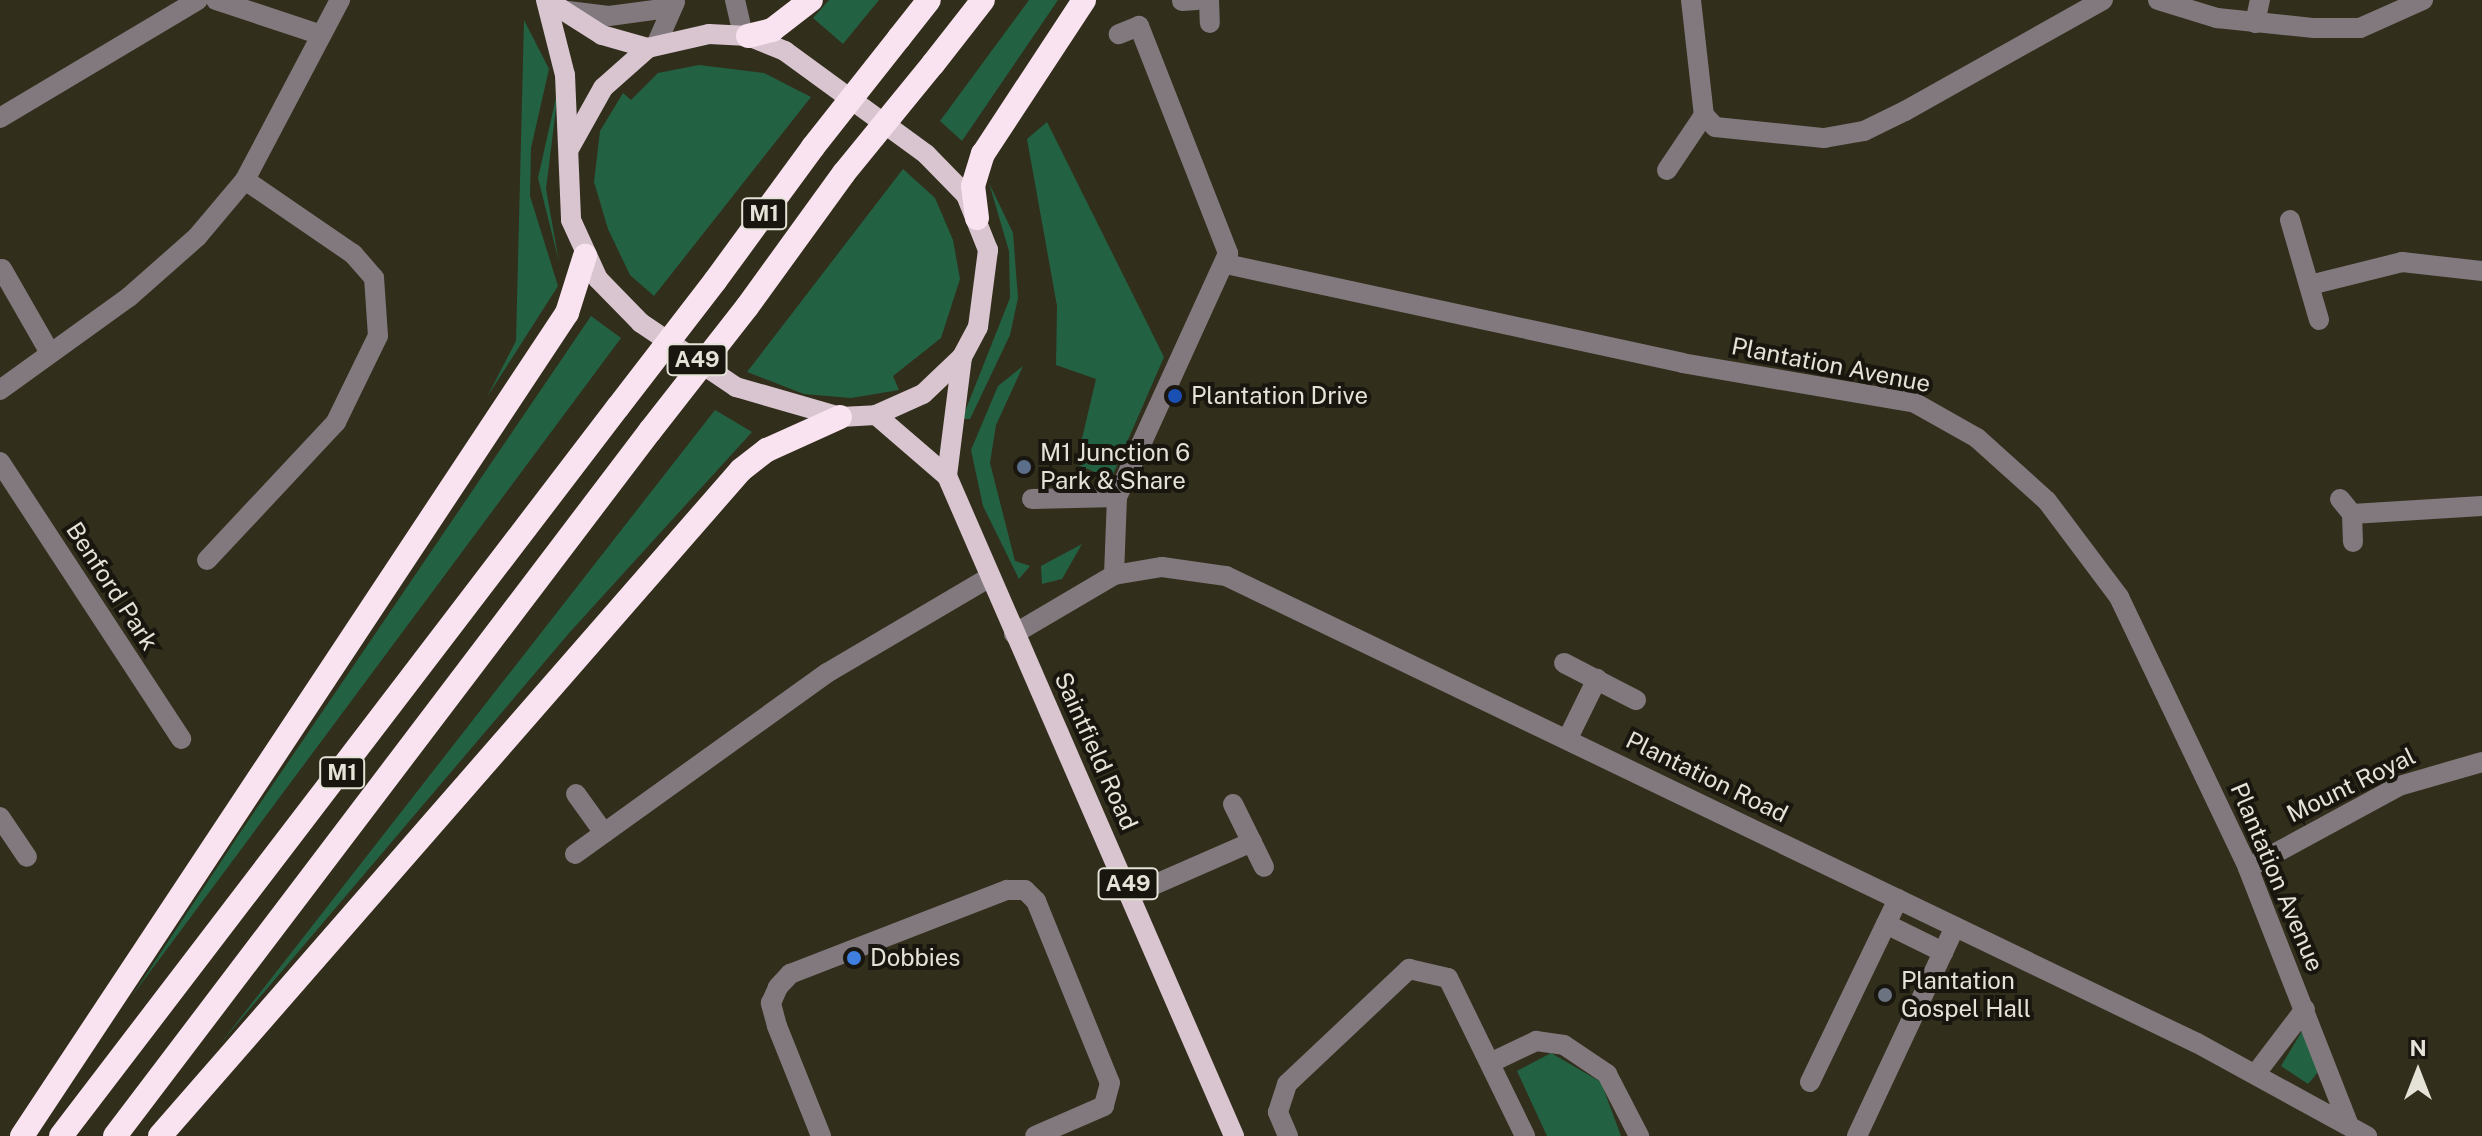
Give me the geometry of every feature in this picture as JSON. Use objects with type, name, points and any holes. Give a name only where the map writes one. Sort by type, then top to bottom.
[{"type":"highway","points":[[745,35],[772,30],[811,0]]},
{"type":"highway","name":"M1","points":[[61,1136],[715,281],[813,147],[929,0]]},
{"type":"highway","name":"M1","points":[[115,1136],[747,307],[844,173],[983,0]]},
{"type":"highway","points":[[977,218],[973,186],[983,154],[1084,0]]},
{"type":"highway","points":[[22,1136],[567,313],[585,256]]},
{"type":"highway","points":[[160,1136],[741,470],[767,450],[840,417]]},
{"type":"main road","points":[[551,3],[602,35],[652,46],[745,35]]},
{"type":"main road","name":"A49","points":[[551,3],[565,75],[570,147],[565,181],[585,256],[641,323],[736,387],[840,417],[876,415],[923,394],[962,357],[989,288],[988,250],[977,218],[926,154],[814,67],[745,35]]},
{"type":"main road","name":"A49","points":[[570,147],[603,88],[652,46]]},
{"type":"main road","name":"Saintfield Road","points":[[947,476],[962,357]]},
{"type":"main road","name":"Saintfield Road","points":[[876,415],[947,476],[988,578],[1133,894],[1232,1136]]},
{"type":"street","points":[[0,118],[182,3],[198,0]]},
{"type":"street","points":[[216,0],[318,34]]},
{"type":"street","points":[[0,390],[163,267],[245,180],[318,34],[340,0]]},
{"type":"street","points":[[735,0],[745,35]]},
{"type":"street","points":[[1182,1],[1197,0]]},
{"type":"street","points":[[1209,0],[1210,23]]},
{"type":"street","points":[[1667,170],[1704,115],[1691,0]]},
{"type":"street","points":[[1704,115],[1733,132],[1824,138],[1864,131],[2103,0]]},
{"type":"street","points":[[2158,0],[2255,23],[2360,28],[2423,0]]},
{"type":"street","points":[[2255,23],[2260,0]]},
{"type":"street","points":[[551,3],[609,16],[673,4]]},
{"type":"street","points":[[652,46],[673,4]]},
{"type":"street","points":[[1114,575],[1117,497],[1226,264],[1227,242],[1139,26],[1119,34]]},
{"type":"street","points":[[207,560],[336,422],[378,336],[374,278],[353,254],[245,180]]},
{"type":"street","points":[[2290,220],[2319,320]]},
{"type":"street","points":[[2310,285],[2402,262],[2482,271]]},
{"type":"street","name":"Plantation Avenue","points":[[1226,264],[1936,411],[2047,501],[2103,570],[2248,868],[2348,1123]]},
{"type":"street","points":[[2,269],[49,351]]},
{"type":"street","name":"Benford Park","points":[[0,462],[181,739]]},
{"type":"street","points":[[1032,499],[1117,497]]},
{"type":"street","points":[[2353,542],[2346,506],[2482,506]]},
{"type":"street","name":"Plantation Road","points":[[1014,634],[1114,575],[1162,567],[1226,576],[2257,1072],[2367,1136]]},
{"type":"street","points":[[575,854],[861,651],[988,578]]},
{"type":"street","points":[[1564,663],[1636,700]]},
{"type":"street","points":[[1568,738],[1597,679]]},
{"type":"street","name":"Mount Royal","points":[[2248,868],[2399,786],[2482,762]]},
{"type":"street","points":[[576,794],[604,833]]},
{"type":"street","points":[[1233,804],[1264,867]]},
{"type":"street","points":[[0,817],[27,857]]},
{"type":"street","points":[[1133,894],[1252,842]]},
{"type":"street","points":[[821,1136],[777,1026],[771,1003],[778,987],[790,974],[1007,890],[1025,890],[1110,1083],[1104,1106],[1035,1136]]},
{"type":"street","points":[[1810,1082],[1898,899]]},
{"type":"street","points":[[1886,924],[1943,952]]},
{"type":"street","points":[[1857,1136],[1955,927]]},
{"type":"street","points":[[1288,1136],[1278,1112],[1287,1084],[1409,969],[1448,978],[1492,1062],[1525,1136]]},
{"type":"street","points":[[2257,1072],[2305,1009]]},
{"type":"street","points":[[1492,1062],[1536,1041],[1564,1045],[1607,1074],[1640,1134]]},
{"type":"green space","points":[[829,0],[879,0],[843,44],[813,18]]},
{"type":"green space","points":[[1029,0],[1058,0],[962,141],[940,121]]},
{"type":"green space","points":[[524,20],[549,69],[531,148],[530,196],[558,286],[487,397],[516,341]]},
{"type":"green space","points":[[699,65],[764,73],[811,97],[654,296],[630,275],[608,229],[594,182],[600,131],[623,93],[631,100],[658,73]]},
{"type":"green space","points":[[559,84],[546,189],[559,262],[538,178]]},
{"type":"green space","points":[[1047,122],[1164,357],[1111,479],[1076,464],[1096,379],[1056,365],[1057,306],[1027,139]]},
{"type":"green space","points":[[903,169],[935,198],[953,240],[960,279],[941,338],[893,376],[899,390],[851,398],[804,394],[747,372]]},
{"type":"green space","points":[[989,183],[1013,233],[1018,298],[1010,335],[970,419],[962,419],[1010,298],[1009,251]]},
{"type":"green space","points":[[591,316],[621,338],[132,996],[242,830]]},
{"type":"green space","points":[[1023,366],[996,425],[990,463],[1015,561],[1030,566],[1019,579],[983,506],[971,450],[998,386]]},
{"type":"green space","points":[[715,410],[752,432],[570,632],[220,1044]]},
{"type":"green space","points":[[1082,544],[1062,579],[1042,584],[1041,566]]},
{"type":"green space","points":[[2302,1031],[2319,1071],[2308,1084],[2281,1066]]},
{"type":"green space","points":[[1551,1053],[1601,1082],[1621,1136],[1547,1136],[1517,1071]]},
{"type":"place","name":"Plantation Drive","points":[[1175,396]]},
{"type":"place","name":"M1 Junction 6 Park & Share","points":[[1024,467]]},
{"type":"place","name":"Dobbies","points":[[854,958]]},
{"type":"place","name":"Plantation Gospel Hall","points":[[1885,995]]}]
